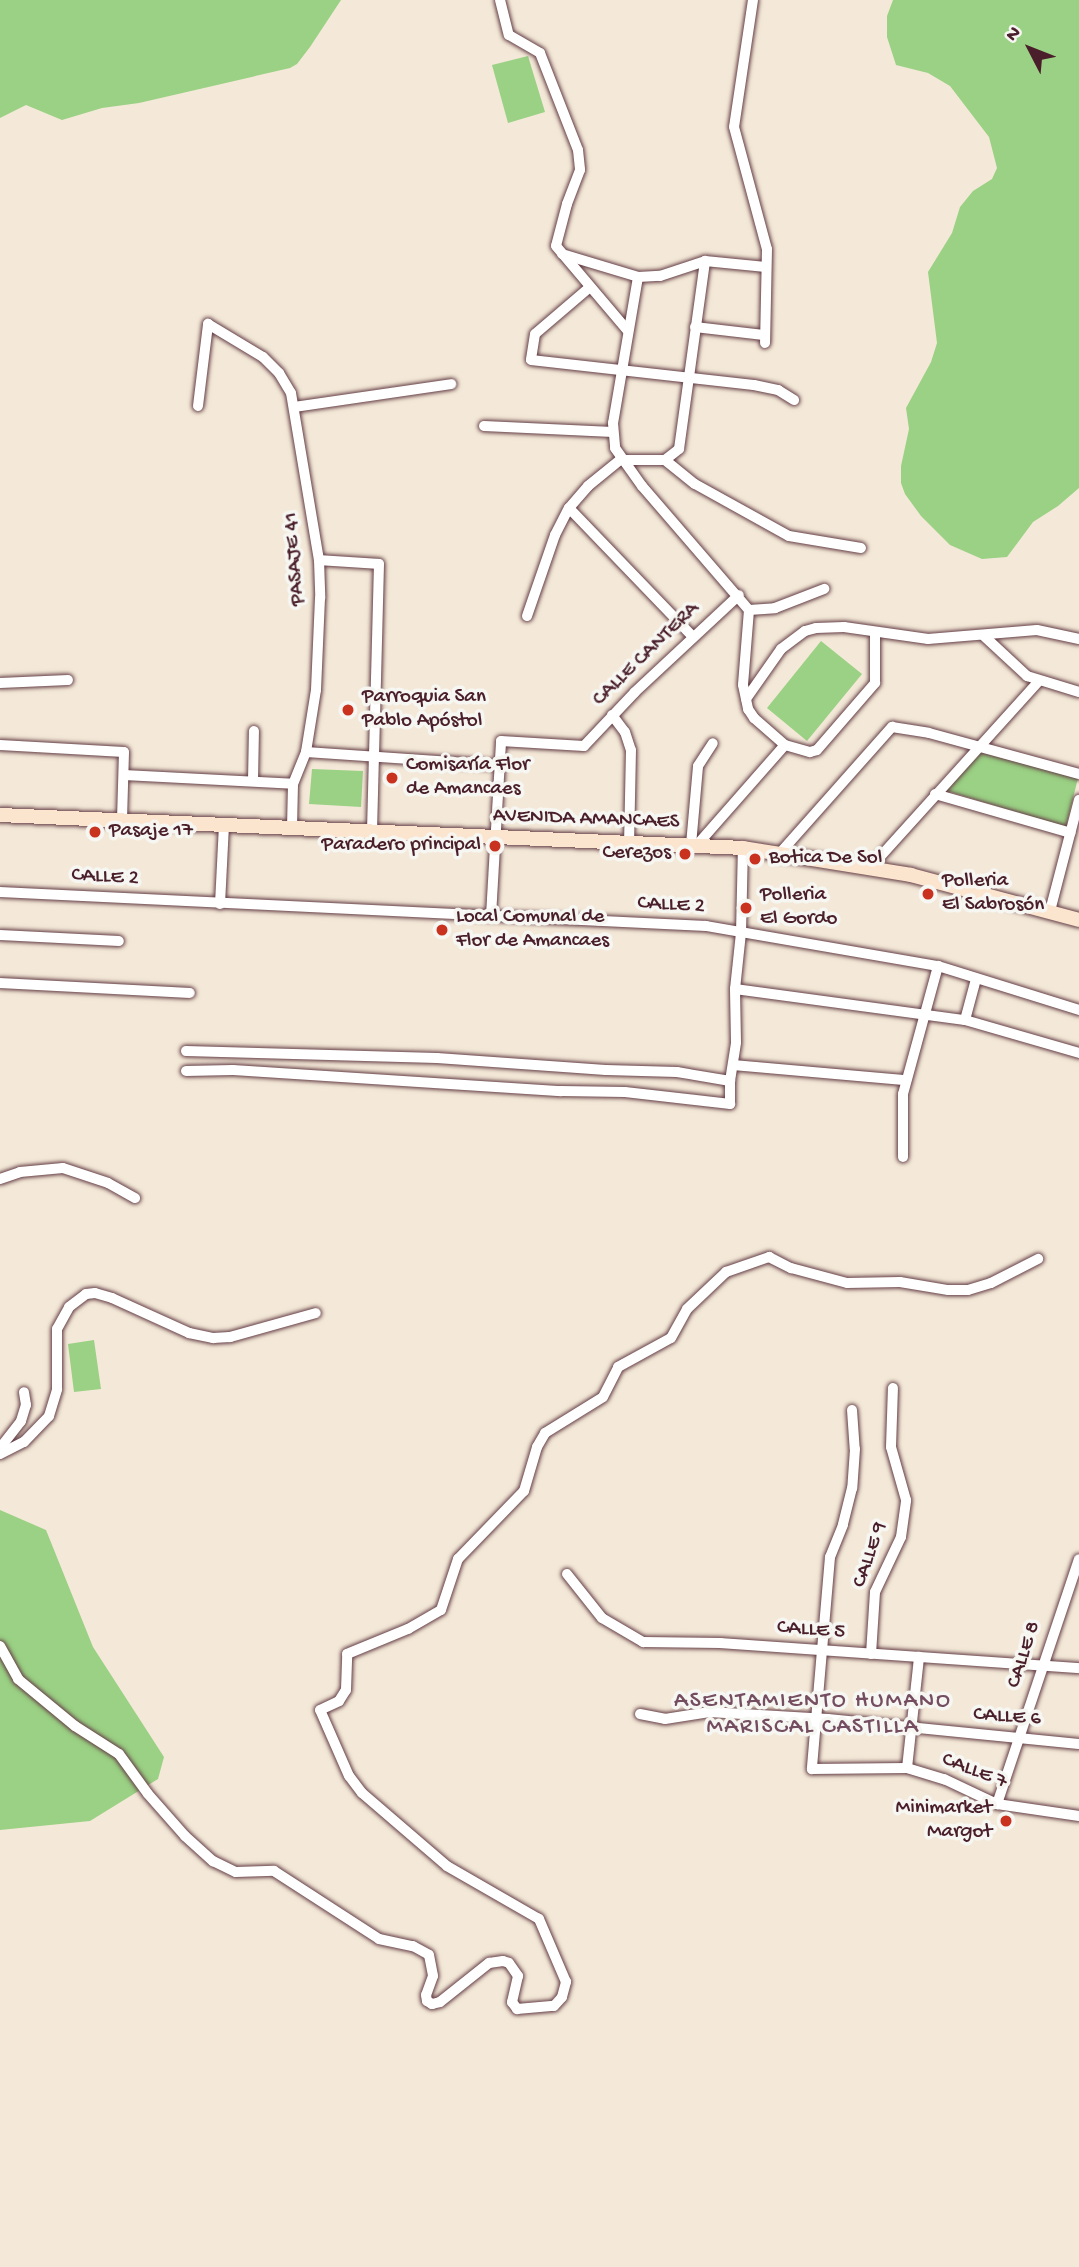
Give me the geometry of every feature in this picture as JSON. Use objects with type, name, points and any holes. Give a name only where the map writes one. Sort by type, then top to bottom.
[{"type":"street","points":[[500,0],[509,35],[540,53],[578,150],[580,170],[555,240],[560,254],[628,331]]},
{"type":"street","points":[[695,327],[765,339],[767,249],[734,127],[753,0]]},
{"type":"street","points":[[560,254],[638,277],[660,276],[705,261],[766,267]]},
{"type":"street","points":[[527,616],[555,535],[569,508],[588,486],[620,460],[665,460],[679,449],[705,261]]},
{"type":"street","points":[[638,277],[621,372],[613,432],[615,448],[620,460],[739,595],[749,610],[743,669],[745,699],[754,718],[785,745],[810,752],[817,750],[871,690],[876,675],[875,633]]},
{"type":"street","points":[[590,287],[535,334],[531,360],[778,390],[794,400]]},
{"type":"street","name":"PASAJE 41","points":[[198,406],[208,324],[263,357],[279,373],[291,393],[319,560],[316,690],[306,752],[293,784],[292,829]]},
{"type":"street","points":[[294,407],[451,384]]},
{"type":"street","points":[[484,426],[613,432]]},
{"type":"street","points":[[665,460],[695,484],[789,536],[861,548]]},
{"type":"street","points":[[569,508],[694,637]]},
{"type":"street","points":[[319,560],[379,564],[372,833]]},
{"type":"street","points":[[749,610],[775,608],[824,589]]},
{"type":"street","name":"CALLE CANTERA","points":[[499,765],[501,741],[584,746],[612,715],[739,595]]},
{"type":"street","points":[[745,699],[781,649],[805,631],[828,627],[928,639],[1037,630],[1079,639]]},
{"type":"street","points":[[984,636],[1018,671],[1039,681],[1079,692]]},
{"type":"street","points":[[0,683],[68,680]]},
{"type":"street","points":[[870,868],[977,746],[1039,681]]},
{"type":"street","points":[[612,715],[625,732],[631,750],[629,843]]},
{"type":"street","points":[[780,853],[892,727],[909,728],[1079,774]]},
{"type":"street","points":[[253,781],[254,731]]},
{"type":"street","points":[[694,845],[698,766],[713,743]]},
{"type":"street","points":[[694,845],[785,745]]},
{"type":"street","points":[[0,746],[124,752],[122,820]]},
{"type":"street","points":[[306,752],[499,765],[491,916]]},
{"type":"street","points":[[124,775],[293,784]]},
{"type":"street","points":[[935,794],[1071,833]]},
{"type":"street","points":[[1050,911],[1079,800]]},
{"type":"street","name":"AVENIDA AMANCAES","points":[[0,815],[743,848],[922,877],[1079,920]]},
{"type":"street","points":[[219,904],[224,825]]},
{"type":"street","points":[[186,1071],[233,1070],[561,1091],[625,1092],[730,1104],[730,1081],[736,1042],[735,989],[741,933],[743,848]]},
{"type":"street","name":"CALLE 2","points":[[0,892],[706,926],[938,966],[1079,1010]]},
{"type":"street","points":[[0,935],[119,941]]},
{"type":"street","points":[[903,1157],[906,1080],[927,1013],[938,966]]},
{"type":"street","points":[[965,1020],[976,979]]},
{"type":"street","points":[[0,983],[190,993]]},
{"type":"street","points":[[735,989],[965,1020],[1079,1053]]},
{"type":"street","points":[[186,1051],[437,1058],[606,1070],[677,1072],[730,1081]]},
{"type":"street","points":[[733,1065],[906,1080]]},
{"type":"street","points":[[0,1179],[20,1172],[63,1168],[108,1183],[135,1198]]},
{"type":"street","points":[[0,1646],[18,1679],[75,1726],[119,1754],[185,1836],[213,1861],[236,1872],[274,1871],[379,1939],[413,1946],[429,1955],[433,1976],[426,1995],[432,2004],[489,1963],[503,1961],[509,1963],[518,1976],[512,2002],[517,2009],[554,2006],[562,1997],[566,1982],[539,1919],[447,1866],[362,1793],[349,1776],[320,1710],[338,1701],[346,1690],[346,1654],[408,1629],[441,1610],[447,1597],[450,1575],[463,1552],[524,1491],[537,1447],[545,1433],[603,1397],[614,1371],[624,1362],[671,1338],[687,1309],[726,1272],[769,1257],[791,1268],[847,1283],[900,1282],[948,1290],[968,1290],[991,1283],[1038,1259]]},
{"type":"street","points":[[0,1454],[24,1442],[49,1416],[57,1389],[57,1329],[69,1307],[86,1294],[95,1293],[112,1298],[189,1332],[213,1338],[230,1337],[316,1313]]},
{"type":"street","name":"CALLE 9","points":[[871,1654],[875,1592],[901,1537],[906,1500],[891,1447],[893,1388]]},
{"type":"street","points":[[0,1448],[21,1421],[26,1405],[24,1392]]},
{"type":"street","points":[[816,1719],[830,1557],[843,1525],[852,1488],[855,1449],[852,1410]]},
{"type":"street","name":"CALLE 8","points":[[997,1804],[1079,1559]]},
{"type":"street","name":"CALLE 5","points":[[567,1574],[602,1618],[643,1642],[721,1643],[1079,1668]]},
{"type":"street","points":[[1066,1594],[1079,1597]]},
{"type":"street","points":[[907,1768],[914,1727],[919,1657]]},
{"type":"street","name":"CALLE 6","points":[[640,1714],[673,1718],[709,1712],[816,1719],[1079,1744]]},
{"type":"street","name":"CALLE 7","points":[[816,1719],[813,1769],[907,1768],[944,1779],[997,1804],[1079,1816]]},
{"type":"green space","points":[[0,0],[341,0],[310,47],[297,64],[290,68],[139,103],[102,108],[62,120],[26,105],[0,118]]},
{"type":"green space","points":[[893,0],[1079,0],[1079,488],[1033,522],[1007,557],[982,559],[950,545],[921,516],[905,494],[901,483],[901,466],[909,429],[906,408],[931,362],[937,343],[928,272],[952,233],[960,207],[973,191],[992,179],[997,168],[989,137],[950,86],[928,73],[896,65],[887,37],[887,16]]},
{"type":"green space","points":[[528,56],[545,112],[508,123],[492,65]]},
{"type":"green space","points":[[821,641],[862,674],[807,741],[767,708]]},
{"type":"green space","points":[[979,752],[1078,778],[1066,827],[947,791]]},
{"type":"green space","points":[[312,769],[363,771],[361,807],[309,804]]},
{"type":"green space","points":[[94,1340],[101,1389],[74,1392],[68,1344]]},
{"type":"green space","points":[[0,1510],[46,1530],[93,1647],[164,1757],[158,1779],[90,1821],[0,1830]]},
{"type":"place","name":"Parroquia San Pablo Apóstol","points":[[348,710]]},
{"type":"place","name":"Comisaría Flor de Amancaes","points":[[392,778]]},
{"type":"place","name":"Pasaje 17","points":[[95,832]]},
{"type":"place","name":"Paradero principal","points":[[495,846]]},
{"type":"place","name":"Cerezos","points":[[685,854]]},
{"type":"place","name":"Botica De Sol","points":[[755,859]]},
{"type":"place","name":"Polleria El Sabrosón","points":[[928,894]]},
{"type":"place","name":"Polleria El Gordo","points":[[746,908]]},
{"type":"place","name":"Local Comunal de Flor de Amancaes","points":[[442,930]]},
{"type":"place","name":"Minimarket Margot","points":[[1006,1821]]},
{"type":"district","name":"ASENTAMIENTO HUMANO MARISCAL CASTILLA","points":[[813,1715]]}]
